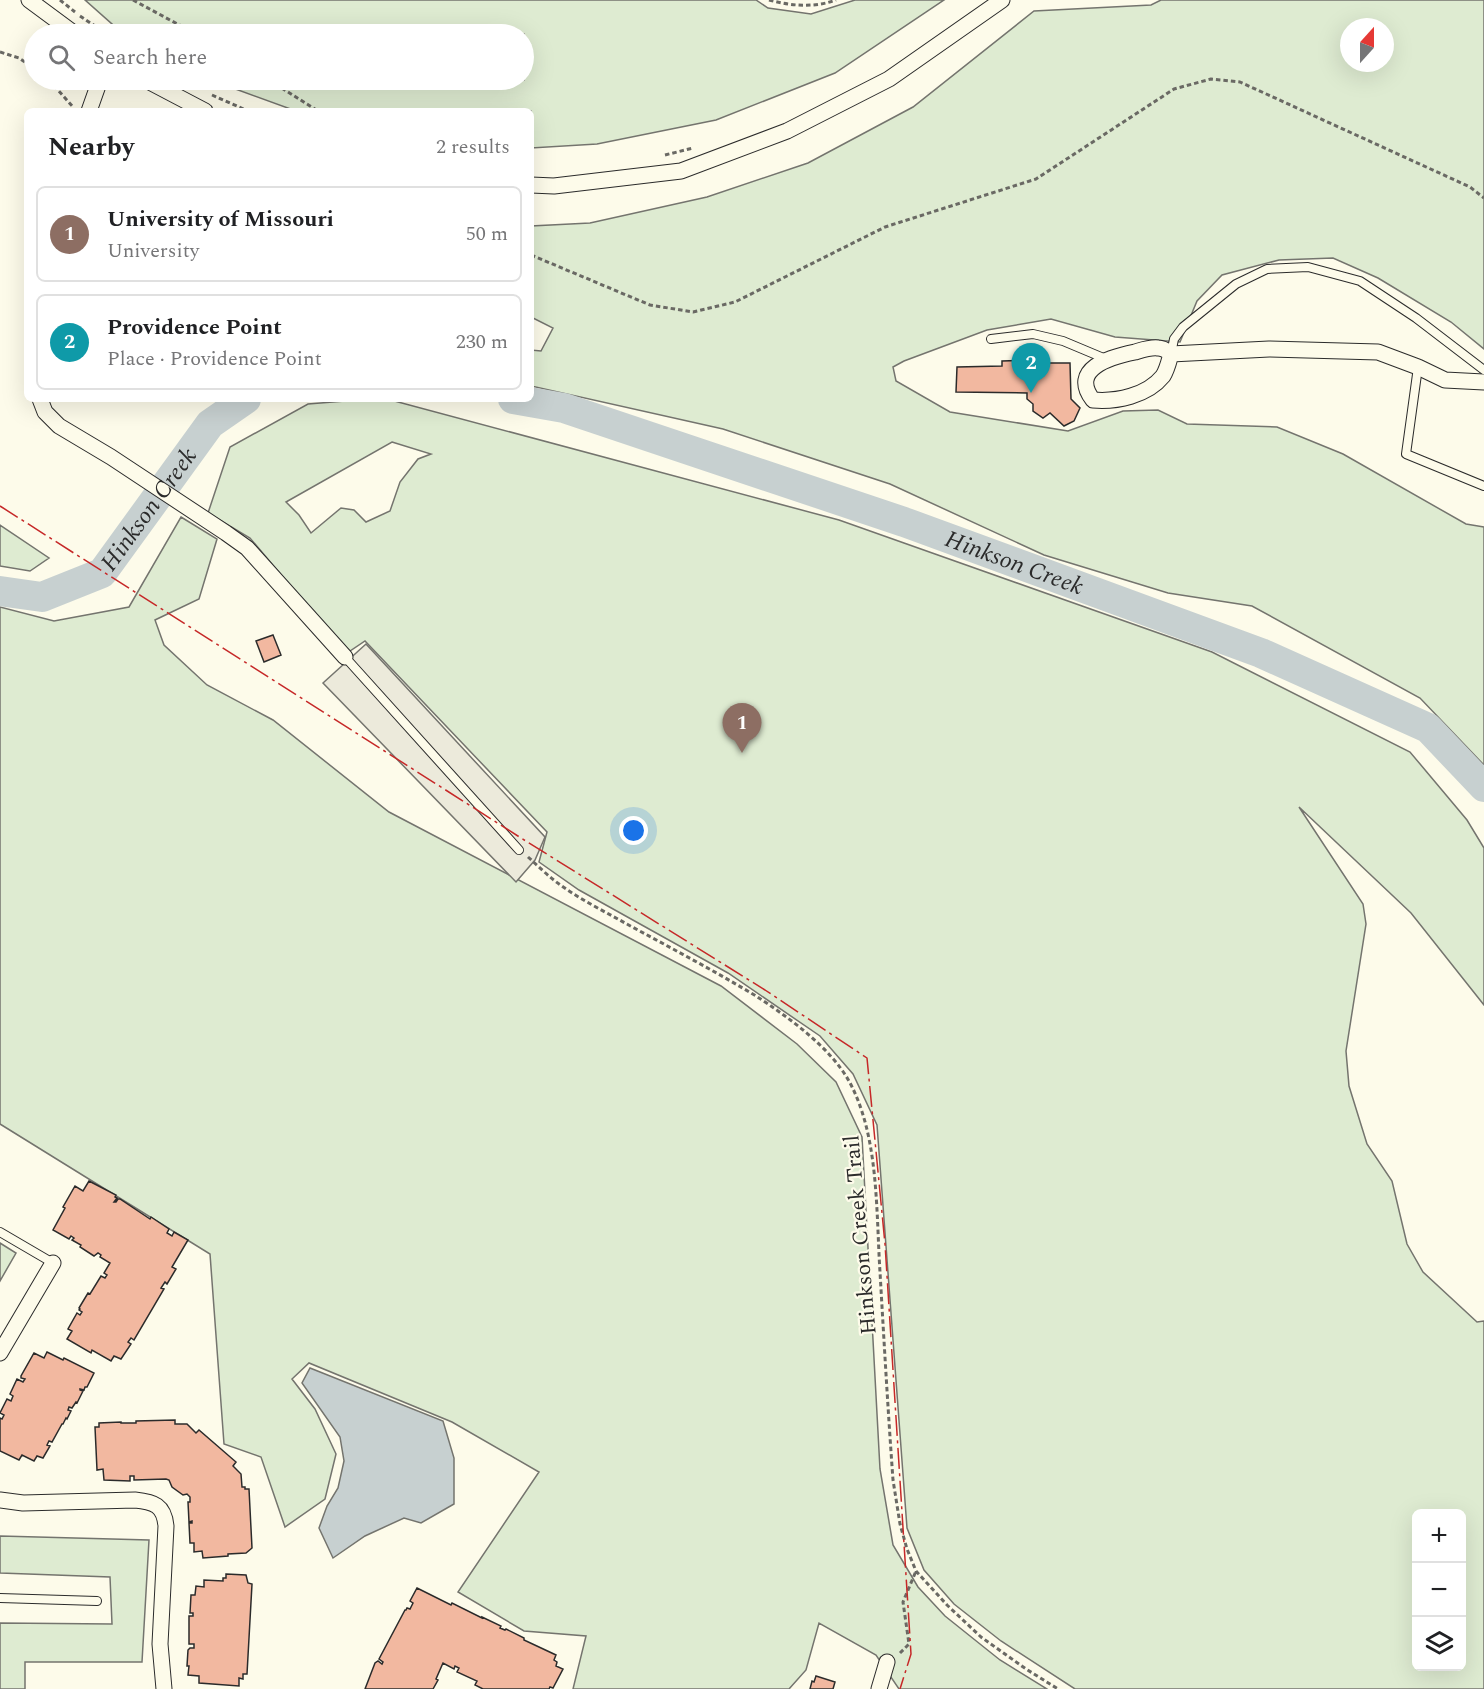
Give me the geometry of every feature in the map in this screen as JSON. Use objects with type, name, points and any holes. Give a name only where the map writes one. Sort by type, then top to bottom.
[{"type":"street","points":[[29,0],[61,24]]},
{"type":"street","points":[[534,185],[554,186],[681,171],[776,135],[888,79],[1002,0]]},
{"type":"street","points":[[90,108],[96,90]]},
{"type":"street","points":[[165,90],[199,108]]},
{"type":"street","points":[[1171,354],[1164,376],[1137,394],[1108,401],[1093,400],[1085,390],[1085,381],[1089,371],[1106,359],[1156,347],[1165,349],[1171,354],[1269,349],[1378,352],[1445,380],[1484,382]]},
{"type":"street","points":[[41,402],[45,412],[58,426],[111,457],[226,532],[247,549],[345,657]]},
{"type":"street","points":[[0,1353],[52,1263]]},
{"type":"street","points":[[0,1500],[23,1503],[135,1500],[158,1506],[165,1515],[166,1526],[160,1644],[164,1689]]},
{"type":"street","points":[[879,1689],[887,1662]]},
{"type":"lane","points":[[1171,354],[1174,339],[1183,327],[1236,284],[1267,269],[1308,267],[1359,281],[1416,318],[1484,370]]},
{"type":"lane","points":[[991,339],[1033,334],[1063,341],[1106,359]]},
{"type":"lane","points":[[1418,367],[1407,454],[1484,486]]},
{"type":"lane","points":[[345,657],[519,850]]},
{"type":"lane","points":[[0,1232],[52,1263]]},
{"type":"lane","points":[[0,1598],[97,1601]]},
{"type":"path","points":[[60,0],[93,24]]},
{"type":"path","points":[[133,0],[177,24]]},
{"type":"path","points":[[769,0],[786,5],[803,6],[836,0]]},
{"type":"path","points":[[0,52],[24,61]]},
{"type":"path","points":[[534,256],[650,305],[693,312],[735,302],[885,227],[1036,179],[1174,89],[1211,79],[1240,82],[1470,187],[1484,198]]},
{"type":"path","points":[[58,90],[73,108]]},
{"type":"path","points":[[285,90],[313,108]]},
{"type":"path","points":[[209,94],[241,108]]},
{"type":"path","points":[[659,157],[699,146]]},
{"type":"path","name":"Hinkson Creek Trail","points":[[519,850],[555,881],[585,900],[759,998],[815,1042],[832,1058],[848,1079],[860,1102],[868,1128],[875,1188],[893,1480],[900,1524],[907,1549],[916,1571],[981,1637],[1058,1689]]},
{"type":"path","points":[[887,1662],[909,1644],[903,1602],[916,1571]]},
{"type":"green space","points":[[85,0],[756,0],[768,8],[811,14],[855,0],[944,0],[835,73],[716,120],[597,144],[534,148],[534,108],[288,108],[238,90],[534,90],[534,24],[112,24]]},
{"type":"green space","points":[[1161,0],[1484,0],[1484,349],[1451,322],[1378,278],[1333,258],[1279,260],[1222,275],[1197,301],[1180,342],[1115,337],[1051,319],[987,330],[893,367],[896,381],[950,412],[1068,431],[1123,411],[1158,410],[1187,424],[1277,427],[1343,454],[1466,524],[1484,527],[1484,765],[1420,698],[1252,606],[1168,593],[1044,555],[890,484],[723,429],[534,387],[534,350],[541,351],[553,328],[534,318],[534,226],[590,223],[707,197],[808,163],[913,107],[1034,11],[1151,5]]},
{"type":"green space","points":[[398,402],[839,520],[1212,652],[1410,752],[1467,820],[1484,848],[1484,1005],[1411,913],[1299,807],[1363,904],[1366,924],[1346,1051],[1349,1086],[1367,1144],[1392,1181],[1407,1244],[1423,1272],[1477,1322],[1484,1321],[1484,1689],[1075,1689],[1001,1641],[954,1604],[924,1570],[907,1528],[877,1125],[853,1074],[820,1036],[728,973],[579,890],[539,862],[547,832],[365,641],[347,653],[250,538],[208,513],[230,447],[308,404]],"holes":[[[392,442],[431,454],[418,459],[400,482],[390,511],[366,522],[354,510],[341,508],[311,533],[299,515],[286,502]]]},
{"type":"green space","points":[[181,517],[217,539],[199,599],[155,620],[164,645],[207,685],[273,720],[389,812],[721,986],[797,1044],[836,1082],[862,1137],[880,1469],[893,1545],[918,1587],[945,1616],[1000,1660],[1047,1689],[899,1689],[876,1655],[819,1623],[806,1670],[789,1689],[573,1689],[586,1636],[524,1631],[458,1592],[539,1472],[452,1422],[309,1363],[292,1379],[315,1409],[336,1454],[325,1499],[285,1527],[261,1457],[224,1444],[210,1254],[0,1124],[0,607],[54,621],[129,607]]},
{"type":"green space","points":[[0,525],[49,558],[30,571],[0,566]]},
{"type":"green space","points":[[0,1243],[16,1253],[0,1281]]},
{"type":"green space","points":[[0,1536],[149,1540],[142,1662],[25,1662],[25,1689],[0,1689],[0,1623],[112,1624],[110,1577],[0,1573]]},
{"type":"shaded area","points":[[366,644],[545,837],[535,860],[516,882],[323,683]]},
{"type":"shaded area","points":[[310,1368],[443,1421],[454,1458],[454,1504],[421,1523],[404,1518],[365,1536],[333,1558],[319,1528],[327,1506],[338,1488],[344,1461],[340,1437],[302,1383]]},
{"type":"building","points":[[1028,360],[1029,367],[1046,367],[1046,363],[1070,363],[1071,399],[1080,408],[1074,421],[1064,426],[1050,413],[1043,418],[1033,411],[1033,404],[1027,399],[1027,393],[956,392],[957,367],[1002,366],[1002,361]]},
{"type":"building","points":[[273,635],[281,655],[264,662],[256,641]]},
{"type":"building","points":[[89,1181],[116,1195],[114,1202],[120,1199],[169,1229],[167,1233],[172,1236],[174,1232],[188,1240],[172,1267],[176,1269],[167,1284],[165,1282],[161,1288],[164,1289],[134,1340],[131,1338],[128,1342],[131,1344],[121,1359],[114,1356],[111,1361],[67,1339],[72,1331],[68,1329],[77,1313],[80,1315],[82,1312],[79,1308],[101,1276],[105,1278],[107,1275],[104,1273],[110,1263],[98,1253],[94,1256],[80,1247],[81,1245],[72,1240],[74,1238],[71,1236],[69,1239],[53,1230],[75,1186],[83,1191]]},
{"type":"building","points":[[47,1352],[94,1373],[87,1387],[84,1390],[80,1389],[83,1391],[77,1403],[72,1408],[69,1407],[68,1410],[71,1411],[67,1419],[52,1442],[49,1441],[47,1445],[50,1446],[43,1458],[37,1456],[34,1461],[22,1455],[19,1460],[0,1451],[0,1418],[2,1419],[4,1415],[0,1413],[7,1399],[11,1401],[13,1396],[10,1394],[17,1379],[23,1382],[25,1379],[21,1376],[34,1353],[44,1358]]},
{"type":"building","points":[[175,1420],[175,1424],[187,1424],[196,1433],[199,1430],[236,1462],[233,1466],[241,1474],[242,1487],[249,1489],[252,1548],[246,1553],[203,1558],[202,1551],[194,1552],[194,1543],[190,1543],[189,1523],[192,1521],[189,1522],[188,1502],[190,1502],[190,1497],[172,1487],[169,1480],[134,1480],[134,1476],[130,1476],[130,1481],[104,1480],[103,1469],[97,1470],[95,1427],[99,1427],[99,1423]]},
{"type":"building","points":[[226,1574],[246,1575],[248,1583],[252,1584],[247,1674],[243,1674],[243,1679],[239,1678],[239,1686],[199,1683],[199,1676],[188,1675],[188,1650],[194,1648],[194,1644],[189,1644],[189,1616],[193,1616],[193,1613],[190,1613],[191,1595],[195,1595],[196,1586],[204,1587],[204,1580],[223,1581]]},
{"type":"building","points":[[417,1588],[501,1626],[500,1628],[556,1655],[554,1660],[557,1662],[556,1666],[563,1669],[553,1688],[483,1689],[475,1685],[477,1681],[457,1672],[459,1668],[455,1666],[454,1669],[443,1663],[433,1689],[365,1689],[375,1663],[378,1661],[382,1664],[383,1662],[379,1659],[405,1610],[410,1609],[413,1603],[410,1601]]},
{"type":"building","points":[[816,1676],[835,1682],[833,1689],[810,1689]]},
{"type":"waterway","name":"Hinkson Creek","points":[[0,591],[42,597],[102,573],[210,424],[242,402]]},
{"type":"waterway","name":"Hinkson Creek","points":[[530,402],[564,408],[904,522],[1261,653],[1428,728],[1484,787]]},
{"type":"power","points":[[0,506],[521,838],[765,990],[867,1058],[885,1244],[911,1654],[900,1689]]},
{"type":"place","name":"Providence Point","points":[[1031,393]]},
{"type":"place","name":"University of Missouri","points":[[742,753]]}]
